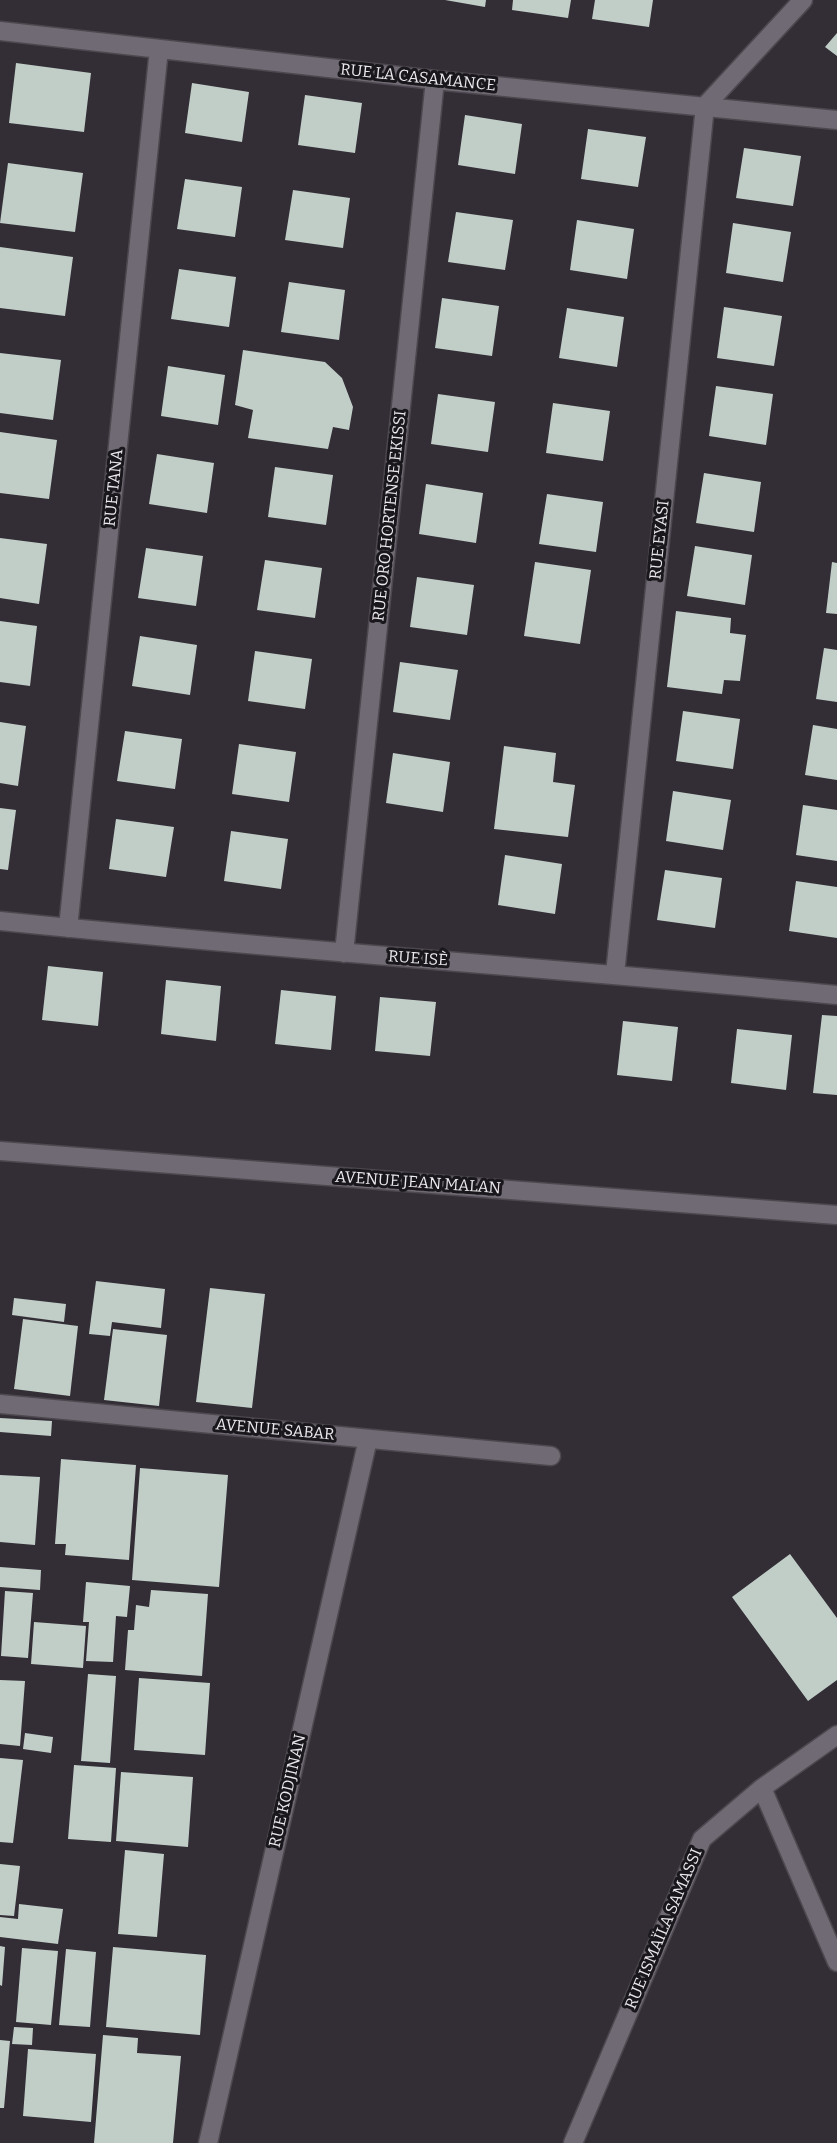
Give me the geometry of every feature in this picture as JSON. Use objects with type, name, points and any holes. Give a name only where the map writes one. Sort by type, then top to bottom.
[{"type":"street","points":[[705,106],[803,0]]},
{"type":"street","name":"RUE LA CASAMANCE","points":[[0,31],[435,80],[837,120]]},
{"type":"street","name":"RUE TANA","points":[[68,928],[159,49]]},
{"type":"street","name":"RUE ORO HORTENSE EKISSI","points":[[344,953],[435,80]]},
{"type":"street","name":"RUE EYASI","points":[[615,974],[705,106]]},
{"type":"street","name":"RUE ISÈ","points":[[0,921],[837,995]]},
{"type":"street","name":"AVENUE JEAN MALAN","points":[[0,1151],[837,1215]]},
{"type":"street","name":"AVENUE SABAR","points":[[0,1404],[551,1456]]},
{"type":"street","name":"RUE KODJINAN","points":[[208,2143],[368,1439]]},
{"type":"street","name":"RUE ISMAÏLA SAMASSI","points":[[573,2143],[702,1839],[762,1788],[837,1735]]},
{"type":"street","points":[[762,1788],[837,1962]]},
{"type":"building","points":[[445,0],[486,0],[485,7]]},
{"type":"building","points":[[513,0],[571,0],[568,18],[512,10]]},
{"type":"building","points":[[595,0],[653,0],[649,27],[592,19]]},
{"type":"building","points":[[837,33],[837,56],[825,47]]},
{"type":"building","points":[[16,63],[91,73],[84,132],[9,123]]},
{"type":"building","points":[[192,83],[249,92],[242,142],[185,133]]},
{"type":"building","points":[[305,95],[362,103],[355,153],[298,145]]},
{"type":"building","points":[[465,115],[522,124],[515,174],[458,165]]},
{"type":"building","points":[[588,129],[646,137],[638,187],[581,179]]},
{"type":"building","points":[[744,148],[801,156],[793,206],[736,198]]},
{"type":"building","points":[[8,163],[83,173],[75,232],[0,223]]},
{"type":"building","points":[[185,179],[242,187],[235,237],[177,229]]},
{"type":"building","points":[[293,190],[350,198],[343,248],[285,240]]},
{"type":"building","points":[[456,212],[513,220],[505,270],[448,262]]},
{"type":"building","points":[[577,220],[634,229],[627,279],[570,270]]},
{"type":"building","points":[[733,223],[791,232],[783,282],[726,273]]},
{"type":"building","points":[[0,247],[73,257],[65,316],[0,308]]},
{"type":"building","points":[[179,269],[236,277],[229,327],[171,319]]},
{"type":"building","points":[[289,282],[345,290],[339,340],[281,332]]},
{"type":"building","points":[[442,298],[499,306],[492,356],[435,348]]},
{"type":"building","points":[[724,307],[782,316],[774,366],[717,358]]},
{"type":"building","points":[[567,308],[624,317],[617,367],[559,358]]},
{"type":"building","points":[[243,350],[325,362],[342,378],[353,407],[349,430],[333,427],[328,449],[248,438],[253,410],[235,405]]},
{"type":"building","points":[[0,353],[61,360],[53,420],[0,413]]},
{"type":"building","points":[[168,366],[225,375],[218,425],[161,416]]},
{"type":"building","points":[[716,386],[773,394],[766,445],[709,436]]},
{"type":"building","points":[[438,394],[495,402],[488,452],[431,444]]},
{"type":"building","points":[[553,403],[610,411],[603,461],[546,453]]},
{"type":"building","points":[[0,432],[57,440],[49,499],[0,493]]},
{"type":"building","points":[[157,454],[214,463],[207,513],[149,504]]},
{"type":"building","points":[[275,467],[333,475],[326,525],[268,517]]},
{"type":"building","points":[[704,473],[761,482],[754,532],[696,523]]},
{"type":"building","points":[[426,484],[483,493],[476,543],[419,534]]},
{"type":"building","points":[[547,494],[603,502],[596,552],[539,544]]},
{"type":"building","points":[[0,538],[47,544],[39,604],[0,598]]},
{"type":"building","points":[[695,546],[752,555],[745,605],[687,596]]},
{"type":"building","points":[[146,548],[203,556],[196,606],[138,598]]},
{"type":"building","points":[[265,560],[322,568],[315,618],[257,610]]},
{"type":"building","points":[[535,562],[591,570],[580,644],[524,636]]},
{"type":"building","points":[[832,562],[837,563],[837,614],[826,613]]},
{"type":"building","points":[[417,577],[474,585],[467,635],[410,627]]},
{"type":"building","points":[[676,611],[731,618],[730,633],[746,635],[740,681],[724,680],[722,694],[667,687]]},
{"type":"building","points":[[0,621],[37,626],[30,686],[0,682]]},
{"type":"building","points":[[140,636],[197,645],[190,695],[132,686]]},
{"type":"building","points":[[824,648],[837,650],[837,702],[816,699]]},
{"type":"building","points":[[255,651],[312,659],[305,709],[248,701]]},
{"type":"building","points":[[400,662],[458,670],[450,720],[393,712]]},
{"type":"building","points":[[683,711],[740,719],[733,769],[676,761]]},
{"type":"building","points":[[0,722],[26,726],[18,786],[0,783]]},
{"type":"building","points":[[813,725],[837,729],[837,780],[805,775]]},
{"type":"building","points":[[125,731],[182,739],[175,789],[117,781]]},
{"type":"building","points":[[239,744],[296,752],[289,802],[232,794]]},
{"type":"building","points":[[504,746],[556,753],[553,782],[575,785],[568,837],[494,829]]},
{"type":"building","points":[[393,753],[450,762],[443,812],[386,803]]},
{"type":"building","points":[[673,791],[731,800],[723,850],[666,841]]},
{"type":"building","points":[[803,805],[837,810],[837,861],[796,855]]},
{"type":"building","points":[[0,808],[16,810],[8,870],[0,869]]},
{"type":"building","points":[[116,819],[174,827],[166,877],[109,869]]},
{"type":"building","points":[[231,831],[288,839],[281,889],[224,881]]},
{"type":"building","points":[[505,855],[562,864],[555,914],[498,905]]},
{"type":"building","points":[[665,870],[722,878],[715,928],[657,920]]},
{"type":"building","points":[[796,881],[837,887],[837,938],[789,931]]},
{"type":"building","points":[[48,966],[103,972],[98,1026],[42,1020]]},
{"type":"building","points":[[166,980],[221,986],[216,1041],[161,1034]]},
{"type":"building","points":[[281,990],[336,996],[331,1050],[275,1044]]},
{"type":"building","points":[[380,997],[436,1002],[430,1056],[375,1051]]},
{"type":"building","points":[[822,1015],[837,1016],[837,1095],[813,1093]]},
{"type":"building","points":[[623,1021],[678,1027],[672,1081],[617,1075]]},
{"type":"building","points":[[737,1029],[792,1035],[786,1090],[731,1083]]},
{"type":"building","points":[[96,1281],[165,1289],[161,1328],[112,1322],[110,1336],[89,1334]]},
{"type":"building","points":[[210,1288],[265,1294],[252,1408],[196,1402]]},
{"type":"building","points":[[14,1298],[66,1304],[64,1322],[12,1315]]},
{"type":"building","points":[[23,1319],[78,1326],[70,1396],[14,1389]]},
{"type":"building","points":[[113,1329],[167,1335],[159,1406],[104,1400]]},
{"type":"building","points":[[0,1418],[52,1421],[51,1436],[0,1432]]},
{"type":"building","points":[[61,1459],[136,1465],[129,1560],[65,1555],[66,1544],[55,1544]]},
{"type":"building","points":[[140,1468],[228,1475],[219,1587],[132,1580]]},
{"type":"building","points":[[0,1475],[40,1477],[35,1545],[0,1542]]},
{"type":"building","points":[[790,1554],[837,1618],[837,1680],[808,1701],[732,1597]]},
{"type":"building","points":[[0,1567],[41,1570],[40,1590],[0,1587]]},
{"type":"building","points":[[86,1582],[130,1586],[127,1617],[116,1616],[113,1662],[86,1661],[89,1622],[83,1622]]},
{"type":"building","points":[[151,1590],[208,1594],[202,1676],[125,1670],[128,1630],[134,1630],[136,1605],[149,1607]]},
{"type":"building","points":[[5,1591],[33,1593],[28,1658],[1,1656]]},
{"type":"building","points":[[34,1622],[86,1626],[83,1668],[31,1664]]},
{"type":"building","points":[[88,1674],[116,1676],[110,1763],[81,1761]]},
{"type":"building","points":[[139,1678],[210,1683],[205,1755],[134,1750]]},
{"type":"building","points":[[0,1680],[25,1681],[20,1746],[0,1744]]},
{"type":"building","points":[[25,1733],[53,1737],[51,1753],[23,1749]]},
{"type":"building","points":[[0,1758],[23,1760],[13,1843],[0,1842]]},
{"type":"building","points":[[74,1765],[116,1768],[111,1842],[68,1839]]},
{"type":"building","points":[[121,1772],[193,1777],[188,1847],[116,1841]]},
{"type":"building","points":[[125,1850],[164,1854],[157,1937],[118,1934]]},
{"type":"building","points":[[0,1864],[20,1866],[14,1916],[0,1915]]},
{"type":"building","points":[[19,1904],[63,1909],[58,1944],[0,1937],[0,1917],[18,1919]]},
{"type":"building","points":[[0,1946],[5,1947],[2,1986],[0,1985]]},
{"type":"building","points":[[113,1947],[206,1955],[200,2035],[106,2027]]},
{"type":"building","points":[[22,1948],[58,1951],[51,2025],[16,2022]]},
{"type":"building","points":[[66,1949],[96,1952],[90,2027],[59,2025]]},
{"type":"building","points":[[14,2027],[33,2028],[32,2045],[12,2044]]},
{"type":"building","points":[[103,2035],[138,2038],[137,2053],[181,2056],[173,2143],[94,2143]]},
{"type":"building","points":[[0,2040],[10,2041],[4,2108],[0,2108]]},
{"type":"building","points":[[28,2049],[96,2054],[91,2122],[23,2116]]}]
